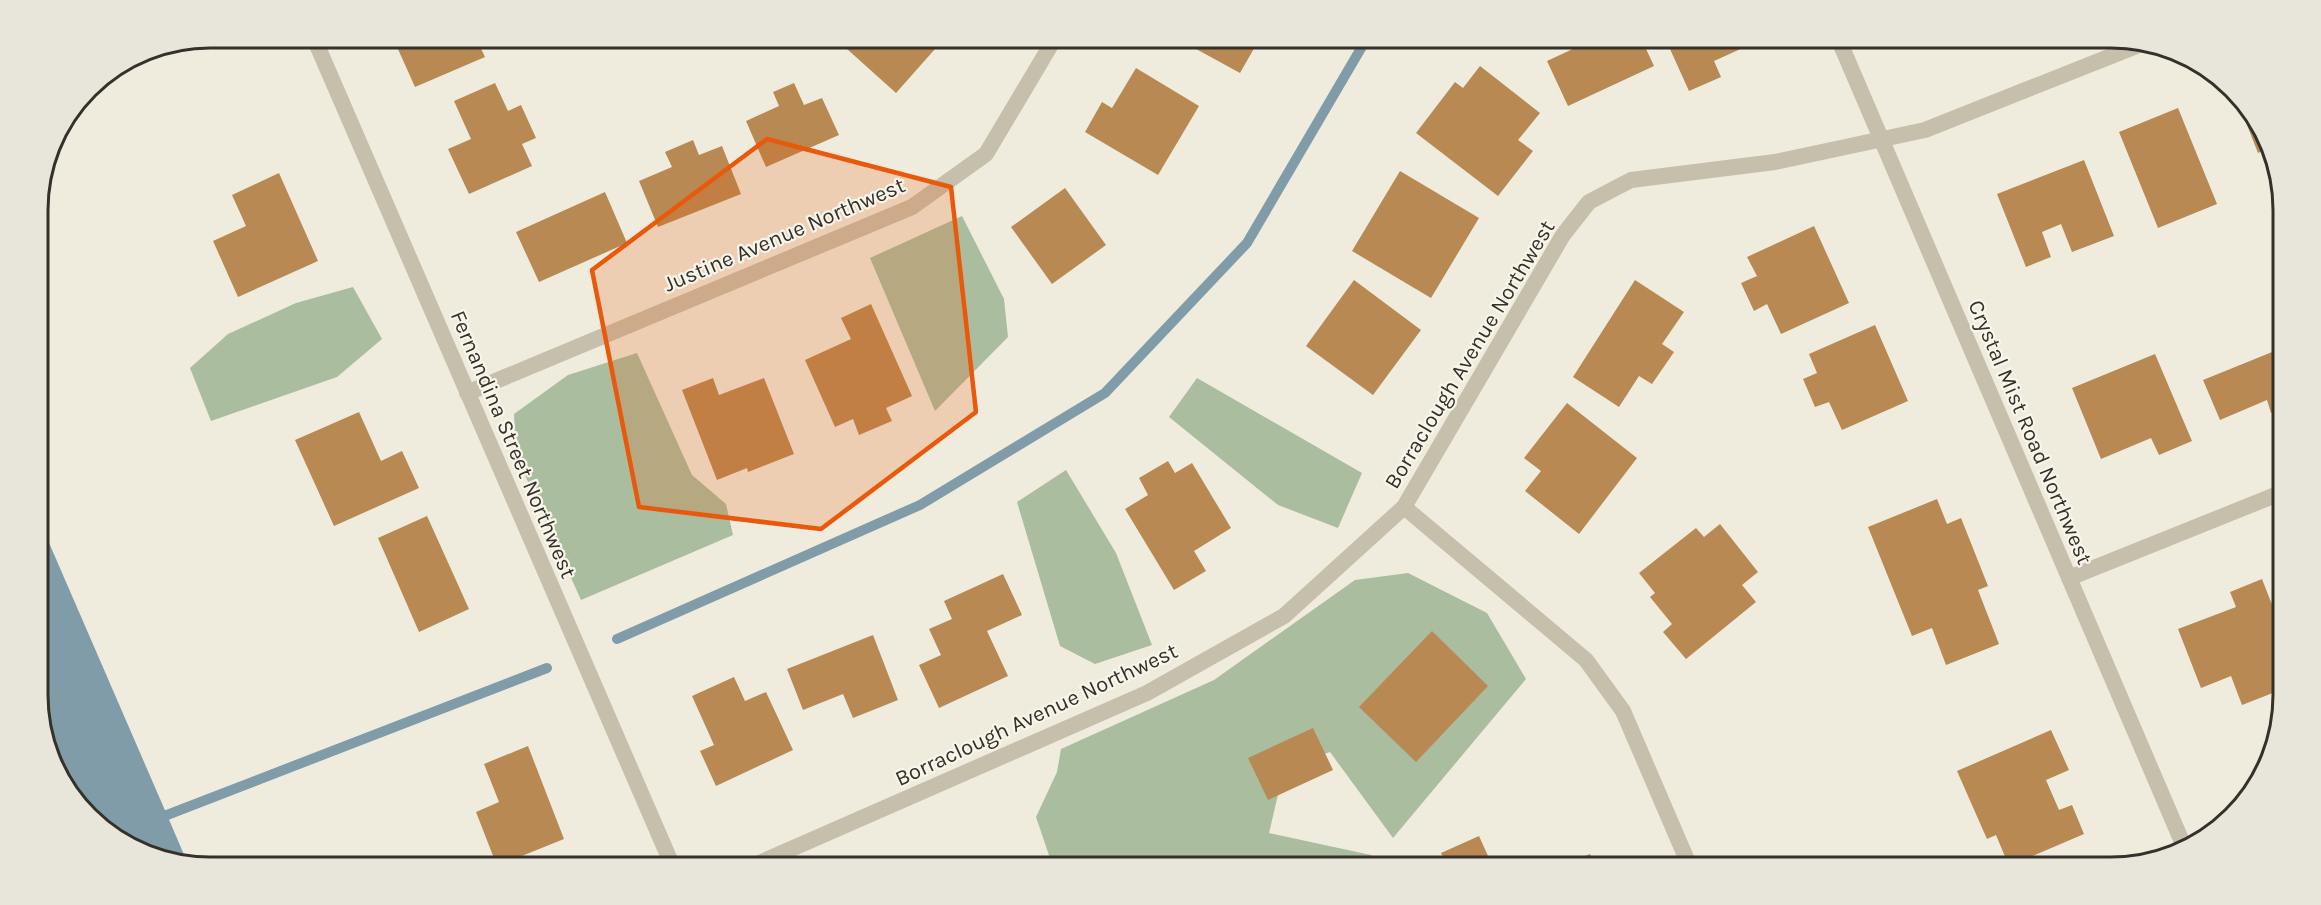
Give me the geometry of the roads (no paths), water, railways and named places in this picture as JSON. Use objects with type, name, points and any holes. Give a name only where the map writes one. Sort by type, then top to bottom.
[{"type":"street","name":"Fernandina Street Northwest","points":[[318,48],[669,857]]},
{"type":"street","name":"Justine Avenue Northwest","points":[[467,393],[912,207],[986,154],[1049,48]]},
{"type":"street","name":"Crystal Mist Road Northwest","points":[[1842,48],[2182,841]]},
{"type":"street","name":"Borraclough Avenue Northwest","points":[[773,857],[1147,693],[1284,616],[1404,507],[1563,235],[1589,202],[1631,180],[1775,162],[1924,129],[2129,49]]},
{"type":"street","points":[[2069,578],[2273,496]]},
{"type":"street","points":[[1404,507],[1587,660],[1623,711],[1686,857]]},
{"type":"water","points":[[48,540],[184,855],[158,848],[120,830],[88,802],[65,767],[51,727],[48,706]]},
{"type":"waterway","points":[[617,639],[920,505],[1105,393],[1247,243],[1361,48]]},
{"type":"waterway","points":[[155,815],[167,815],[547,668]]}]
